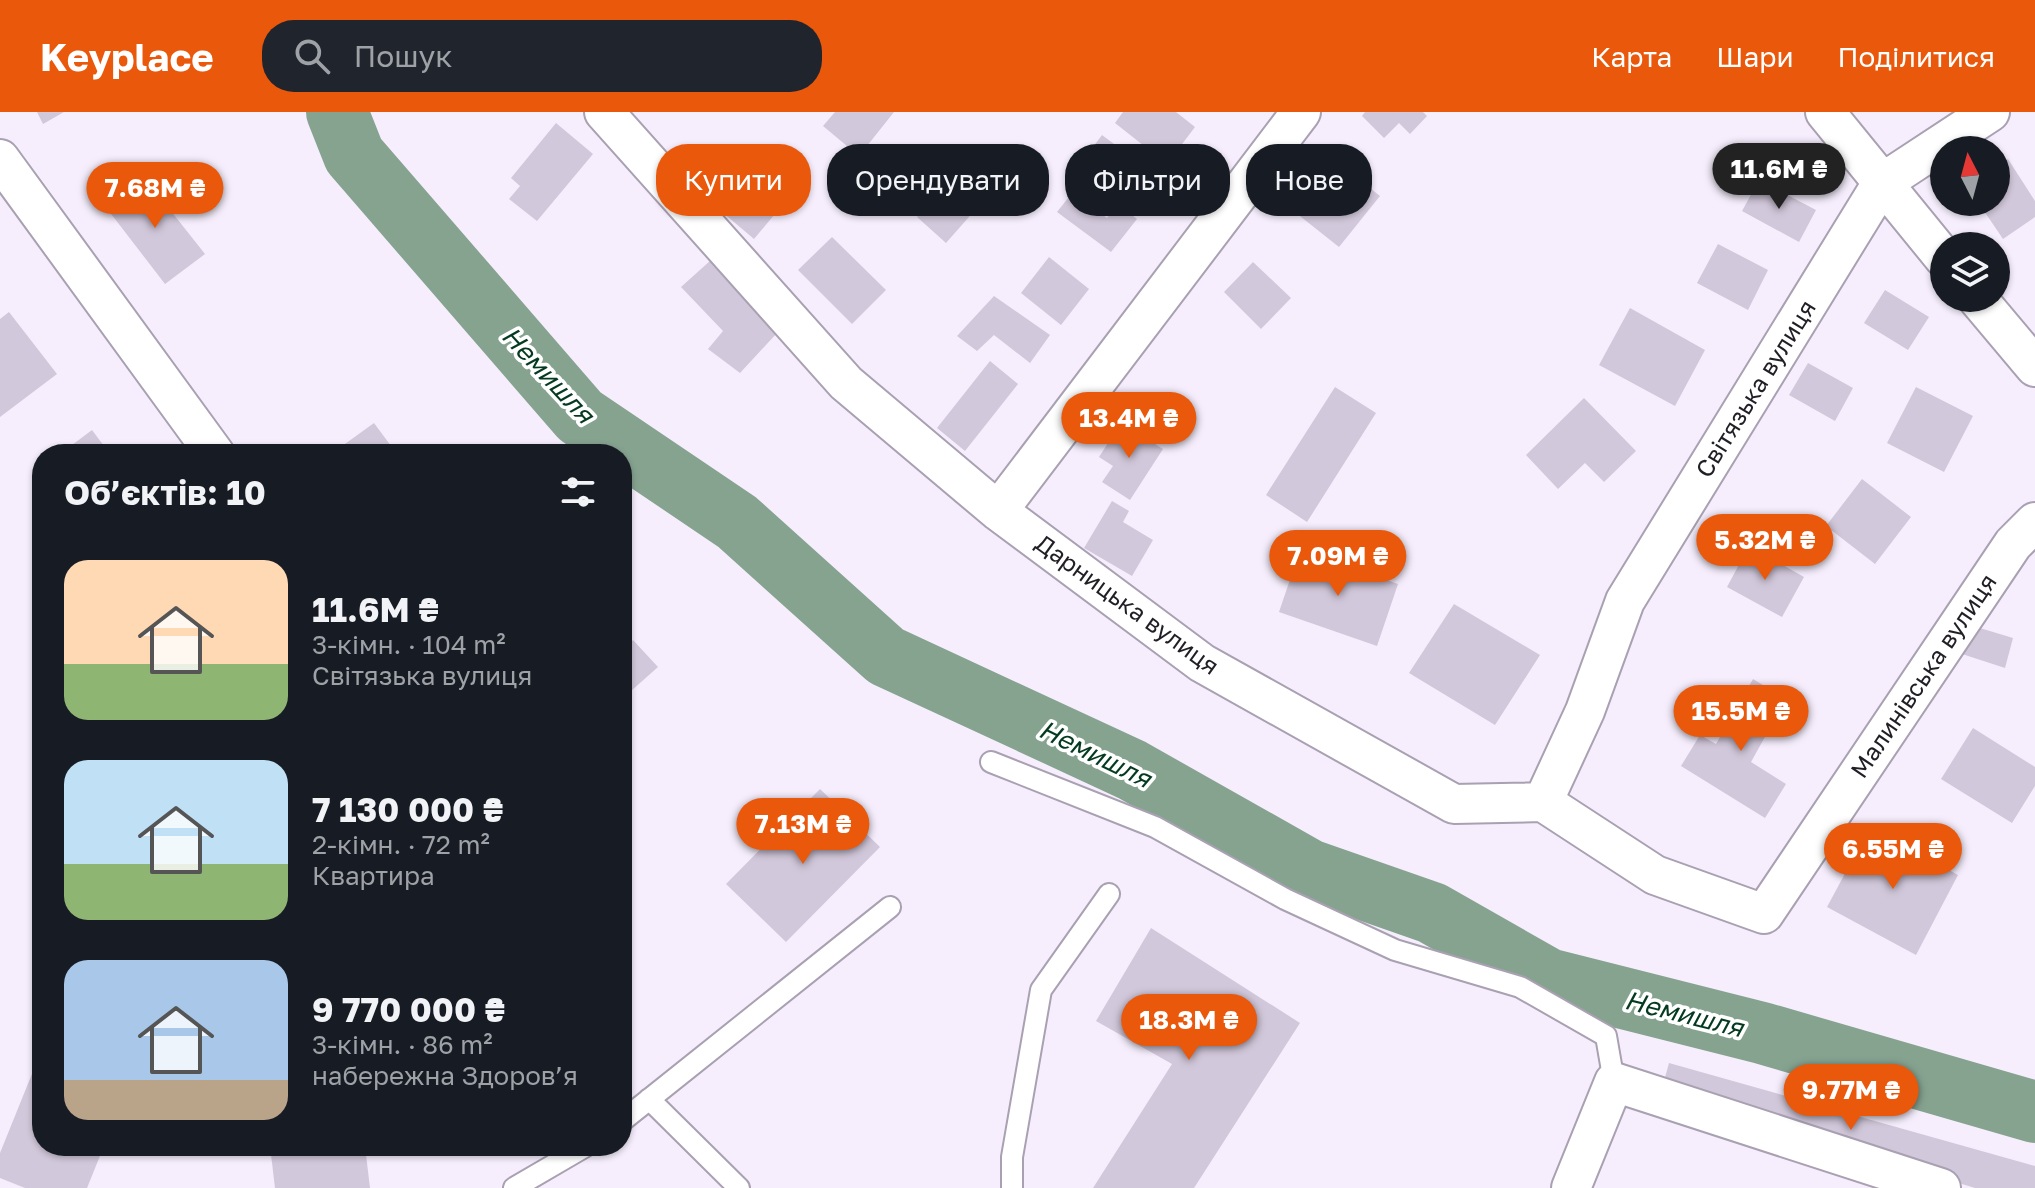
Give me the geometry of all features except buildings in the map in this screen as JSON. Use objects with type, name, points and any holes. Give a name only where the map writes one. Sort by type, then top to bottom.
[{"type":"street","name":"Дарницька вулиця","points":[[604,112],[846,383],[998,511],[1202,663],[1454,804],[1543,802]]},
{"type":"street","points":[[998,511],[1301,112]]},
{"type":"street","points":[[1825,112],[1930,241]]},
{"type":"street","name":"Світязька вулиця","points":[[1543,802],[1585,711],[1625,601],[1882,183],[1990,112]]},
{"type":"street","points":[[0,159],[208,444]]},
{"type":"street","points":[[1989,312],[2035,367]]},
{"type":"street","name":"Малинівська вулиця","points":[[1543,802],[1655,875],[1764,914],[2013,544],[2035,522]]},
{"type":"street","points":[[1571,1188],[1614,1082],[1941,1188]]},
{"type":"lane","points":[[991,762],[1155,827],[1285,899],[1395,950],[1520,987],[1606,1036],[1614,1082]]},
{"type":"lane","points":[[1012,1188],[1012,1157],[1041,990],[1109,894]]},
{"type":"lane","points":[[632,1113],[890,907]]},
{"type":"lane","points":[[649,1099],[739,1188]]},
{"type":"lane","points":[[514,1188],[569,1156]]},
{"type":"waterway","name":"Немишля","points":[[337,112],[354,155],[580,416],[621,444]]},
{"type":"waterway","name":"Немишля","points":[[632,451],[737,522],[886,656],[1132,770],[1309,870],[1432,913],[1548,979],[1762,1033],[2035,1112]]}]
